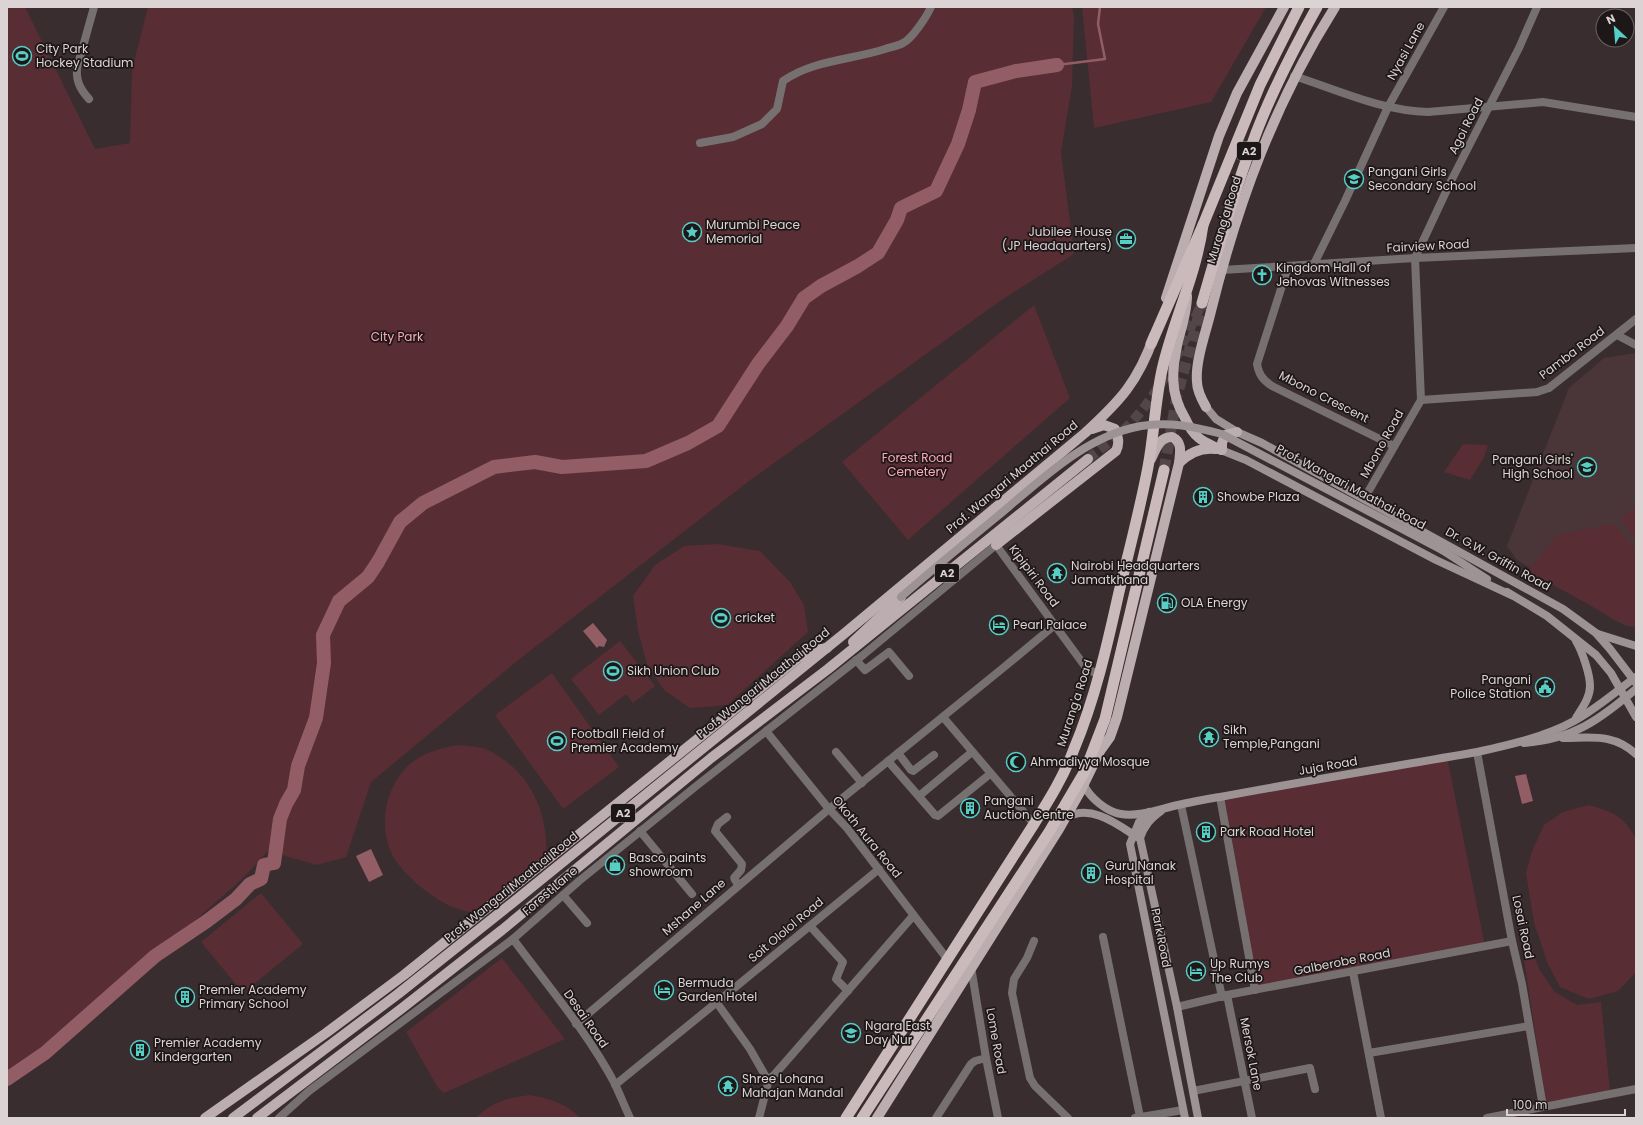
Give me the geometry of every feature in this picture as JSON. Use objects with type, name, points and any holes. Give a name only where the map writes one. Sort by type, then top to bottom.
[{"type":"highway","name":"Murang'a Road","points":[[1168,303],[1203,226],[1260,85],[1299,7]]},
{"type":"highway","name":"Murang'a Road","points":[[1202,303],[1227,215],[1251,146],[1277,83],[1297,42],[1317,7]]},
{"type":"highway","name":"Murang'a Road","points":[[846,1118],[1034,824],[1061,779],[1074,750],[1100,675],[1148,466],[1157,395],[1162,370],[1168,346],[1188,289],[1199,251],[1203,226]]},
{"type":"highway","name":"Prof. Wangari Maathai Road","points":[[1151,344],[1168,303]]},
{"type":"highway","points":[[862,1118],[1049,832],[1090,766],[1105,719],[1164,470]]},
{"type":"main road","points":[[1151,344],[1219,136],[1238,93],[1284,7]]},
{"type":"main road","name":"Murang'a Road","points":[[1206,407],[1200,396],[1197,383],[1197,372],[1201,350],[1234,226],[1256,164],[1276,115],[1294,76],[1335,7]]},
{"type":"main road","name":"Murang'a Road","points":[[1188,289],[1186,314],[1178,340],[1173,372],[1174,392],[1179,409],[1192,429],[1202,440],[1222,450]]},
{"type":"main road","name":"Prof. Wangari Maathai Road","points":[[234,1118],[398,994],[845,634],[1085,433],[1107,413],[1134,380],[1144,363],[1151,344]]},
{"type":"main road","name":"Dr. G.W. Griffin Road","points":[[1206,407],[1216,419],[1237,432],[1262,443],[1563,609],[1596,633],[1635,679]]},
{"type":"main road","name":"Prof. Wangari Maathai Road","points":[[901,597],[1040,481],[1078,452],[1106,437],[1140,426],[1159,424],[1195,426],[1222,434],[1442,550]]},
{"type":"main road","points":[[996,545],[1116,451],[1118,446],[1118,437],[1115,429],[1104,425],[1085,433]]},
{"type":"main road","points":[[1178,463],[1195,451],[1212,448],[1222,450],[1222,443],[1225,435],[1237,432]]},
{"type":"main road","points":[[877,1118],[971,967],[1043,856],[1084,785],[1090,766],[1110,737],[1117,717],[1178,463],[1180,446],[1176,439],[1167,437],[1160,443],[1148,466]]},
{"type":"main road","name":"Dr. G.W. Griffin Road","points":[[1222,450],[1246,460],[1436,560],[1511,595]]},
{"type":"main road","name":"A2","points":[[257,1118],[395,1014],[489,940],[711,758],[828,669],[1088,459]]},
{"type":"main road","points":[[1442,550],[1518,583]]},
{"type":"main road","name":"Dr. G.W. Griffin Road","points":[[1442,550],[1511,595],[1547,616],[1596,655],[1621,688],[1636,717]]},
{"type":"main road","points":[[845,634],[901,597]]},
{"type":"main road","points":[[806,686],[901,597]]},
{"type":"main road","points":[[1596,633],[1636,646]]},
{"type":"main road","points":[[1573,636],[1580,647],[1590,686],[1584,705],[1573,722]]},
{"type":"main road","points":[[205,1118],[326,1033],[404,975],[797,660],[811,651],[827,648]]},
{"type":"main road","name":"Juja Road","points":[[1084,785],[1090,795],[1111,811],[1121,814],[1149,812],[1181,804],[1477,752],[1512,744],[1573,722],[1635,679]]},
{"type":"main road","name":"Juja Road","points":[[1512,744],[1537,742],[1576,732],[1590,724],[1636,689]]},
{"type":"main road","points":[[1557,738],[1604,738],[1618,741],[1628,746],[1636,754]]},
{"type":"main road","points":[[1136,836],[1147,822],[1165,808]]},
{"type":"main road","points":[[1136,836],[1139,822],[1149,812]]},
{"type":"main road","points":[[1066,818],[1078,813],[1096,815],[1114,822],[1136,836]]},
{"type":"main road","name":"Park Road","points":[[1136,836],[1177,1007],[1198,1118]]},
{"type":"main road","name":"Park Road","points":[[1136,836],[1130,844],[1185,1118]]},
{"type":"street","points":[[89,99],[79,86],[76,76],[94,7]]},
{"type":"street","points":[[700,143],[733,137],[762,124],[777,110],[783,81],[795,73],[833,60],[874,52],[904,43],[926,18],[931,7]]},
{"type":"street","name":"Nyasi Lane","points":[[1313,266],[1345,201],[1388,107],[1444,7]]},
{"type":"street","name":"Agoi Road","points":[[1421,400],[1415,258],[1451,181],[1519,48],[1537,7]]},
{"type":"street","points":[[1294,76],[1388,107],[1413,111],[1428,112],[1543,102],[1636,117]]},
{"type":"street","name":"Fairview Road","points":[[1222,270],[1313,266],[1415,258],[1636,248]]},
{"type":"street","name":"Mbono Crescent","points":[[1288,267],[1257,364],[1259,373],[1272,386],[1394,446]]},
{"type":"street","name":"Pamba Road","points":[[1421,400],[1537,392],[1549,388],[1636,319]]},
{"type":"street","points":[[1617,335],[1636,345]]},
{"type":"street","name":"Mbono Road","points":[[1364,499],[1421,400]]},
{"type":"street","points":[[889,652],[865,670],[856,660],[996,545]]},
{"type":"street","name":"Kipipiri Road","points":[[996,545],[1056,624],[1087,669],[1100,675]]},
{"type":"street","name":"Mshane Lane","points":[[576,1024],[829,809],[1056,624]]},
{"type":"street","points":[[880,641],[909,676]]},
{"type":"street","name":"Forest Lane","points":[[279,1118],[309,1092],[513,939],[640,831],[856,660]]},
{"type":"street","points":[[943,717],[1034,824]]},
{"type":"street","name":"Okoth Aura Road","points":[[766,730],[829,809],[847,828],[948,960]]},
{"type":"street","points":[[836,752],[862,783]]},
{"type":"street","points":[[919,796],[972,752]]},
{"type":"street","name":"Losai Road","points":[[1477,752],[1512,941],[1519,966],[1544,1107]]},
{"type":"street","points":[[898,753],[913,771],[934,755]]},
{"type":"street","points":[[888,761],[935,815],[938,816],[990,774]]},
{"type":"street","points":[[1220,797],[1255,990]]},
{"type":"street","name":"Mersok Lane","points":[[1181,804],[1252,1118]]},
{"type":"street","points":[[727,817],[718,824],[715,831],[742,864],[741,870],[734,878],[738,885]]},
{"type":"street","points":[[640,831],[692,894]]},
{"type":"street","name":"Soit Ololol Road","points":[[615,1085],[879,869]]},
{"type":"street","points":[[563,895],[587,922]]},
{"type":"street","points":[[758,1118],[769,1079],[913,916]]},
{"type":"street","points":[[810,926],[843,962],[836,979],[848,991]]},
{"type":"street","points":[[1103,937],[1137,1118],[1183,1110]]},
{"type":"street","name":"Desai Road","points":[[513,939],[576,1024],[615,1085],[630,1118]]},
{"type":"street","points":[[1034,941],[1028,958],[1014,979],[1012,993],[1015,1010],[1030,1078],[1040,1092],[1068,1118]]},
{"type":"street","name":"Galberobe Road","points":[[1177,1007],[1224,996],[1512,941]]},
{"type":"street","name":"Lome Road","points":[[971,967],[986,1058],[998,1118]]},
{"type":"street","points":[[1353,972],[1381,1118]]},
{"type":"street","points":[[717,1003],[750,1049],[766,1077],[769,1079]]},
{"type":"street","points":[[1369,1053],[1529,1026]]},
{"type":"street","points":[[936,1118],[971,1064],[975,1061],[986,1058]]},
{"type":"street","points":[[1193,1091],[1310,1068],[1315,1089]]},
{"type":"street","points":[[1487,1118],[1636,1089]]},
{"type":"street","points":[[990,1118],[996,1109]]},
{"type":"shaded area","name":"Pangani Girls' High School","points":[[1636,353],[1636,627],[1627,626],[1614,620],[1517,560],[1507,546],[1569,388],[1604,358]]},
{"type":"shaded area","points":[[593,623],[607,640],[604,647],[599,646],[597,648],[583,631]]},
{"type":"shaded area","points":[[1526,774],[1533,801],[1522,804],[1515,776]]},
{"type":"shaded area","points":[[371,849],[383,875],[369,882],[356,856]]},
{"type":"green space","name":"City Park","points":[[7,7],[25,7],[95,149],[130,143],[132,70],[148,7],[1072,7],[1074,16],[1072,86],[1061,152],[1074,254],[1000,301],[749,481],[521,658],[371,782],[346,857],[317,865],[268,851],[241,880],[45,1053],[7,1077]]},
{"type":"green space","points":[[1082,7],[1266,7],[1211,102],[1094,128]]},
{"type":"green space","name":"Forest Road Cemetery","points":[[1034,305],[1070,398],[908,540],[842,462]]},
{"type":"green space","points":[[1463,444],[1488,445],[1484,457],[1470,480],[1444,472]]},
{"type":"green space","points":[[1636,506],[1636,540],[1620,519]]},
{"type":"green space","points":[[1613,524],[1636,549],[1636,626],[1629,625],[1613,618],[1528,571],[1557,535]]},
{"type":"green space","name":"cricket","points":[[718,544],[760,551],[790,582],[804,605],[808,632],[727,705],[690,708],[664,690],[647,664],[638,631],[633,596],[655,565],[684,546]]},
{"type":"green space","name":"Sikh Union Club","points":[[620,641],[655,686],[633,703],[626,694],[599,715],[571,679]]},
{"type":"green space","name":"Football Field of Premier Academy","points":[[552,673],[619,767],[563,809],[495,715]]},
{"type":"green space","points":[[458,745],[479,747],[488,750],[506,761],[517,771],[527,783],[540,810],[546,840],[546,855],[472,913],[444,903],[428,893],[415,882],[394,858],[386,834],[386,808],[389,796],[401,773],[421,756],[439,749]]},
{"type":"green space","points":[[1447,757],[1485,946],[1255,990],[1220,797]]},
{"type":"green space","points":[[1589,805],[1617,816],[1627,825],[1636,839],[1636,972],[1618,991],[1589,999],[1560,987],[1547,962],[1534,922],[1526,873],[1532,851],[1544,825],[1563,812]]},
{"type":"green space","points":[[261,893],[303,944],[243,993],[201,942]]},
{"type":"green space","points":[[1526,931],[1539,969],[1555,992],[1577,1005],[1601,1002],[1610,1091],[1546,1103],[1521,940]]},
{"type":"green space","points":[[502,958],[565,1039],[444,1093],[438,1088],[406,1032]]},
{"type":"green space","points":[[530,1095],[551,1100],[563,1105],[580,1118],[476,1118],[482,1112],[501,1101]]},
{"type":"waterway","points":[[1057,65],[1105,59],[1098,24],[1100,7]]},
{"type":"waterway","points":[[7,1079],[45,1053],[155,956],[207,921],[236,899],[250,884],[261,879],[264,865],[274,863],[280,819],[294,790],[298,766],[316,718],[324,663],[323,635],[339,601],[368,577],[400,522],[423,503],[494,467],[535,462],[562,467],[646,461],[688,443],[718,426],[758,364],[787,326],[804,298],[821,286],[858,266],[878,253],[897,220],[901,208],[936,191],[958,144],[969,110],[975,82],[1016,71],[1057,65]]},
{"type":"tunnel","points":[[1088,459],[1124,430],[1148,402],[1178,354],[1202,303]]},
{"type":"tunnel","points":[[1164,470],[1177,396],[1202,303]]},
{"type":"place","name":"City Park Hockey Stadium","points":[[22,56]]},
{"type":"place","name":"Pangani Girls Secondary School","points":[[1354,179]]},
{"type":"place","name":"Murumbi Peace Memorial","points":[[692,232]]},
{"type":"place","name":"Jubilee House (JP Headquarters)","points":[[1126,239]]},
{"type":"place","name":"Kingdom Hall of Jehovas Witnesses","points":[[1262,275]]},
{"type":"place","name":"Pangani Girls' High School","points":[[1587,467]]},
{"type":"place","name":"Showbe Plaza","points":[[1203,497]]},
{"type":"place","name":"Nairobi Headquarters Jamatkhana","points":[[1057,573]]},
{"type":"place","name":"OLA Energy","points":[[1167,603]]},
{"type":"place","name":"cricket","points":[[721,618]]},
{"type":"place","name":"Pearl Palace","points":[[999,625]]},
{"type":"place","name":"Sikh Union Club","points":[[613,671]]},
{"type":"place","name":"Pangani Police Station","points":[[1545,687]]},
{"type":"place","name":"Sikh Temple,Pangani","points":[[1209,737]]},
{"type":"place","name":"Football Field of Premier Academy","points":[[557,741]]},
{"type":"place","name":"Ahmadiyya Mosque","points":[[1016,762]]},
{"type":"place","name":"Pangani Auction Centre","points":[[970,808]]},
{"type":"place","name":"Park Road Hotel","points":[[1206,832]]},
{"type":"place","name":"Basco paints showroom","points":[[615,865]]},
{"type":"place","name":"Guru Nanak Hospital","points":[[1091,873]]},
{"type":"place","name":"Up Rumys The Club","points":[[1196,971]]},
{"type":"place","name":"Bermuda Garden Hotel","points":[[664,990]]},
{"type":"place","name":"Premier Academy Primary School","points":[[185,997]]},
{"type":"place","name":"Ngara East Day Nur","points":[[851,1033]]},
{"type":"place","name":"Premier Academy Kindergarten","points":[[140,1050]]},
{"type":"place","name":"Shree Lohana Mahajan Mandal","points":[[728,1086]]}]
